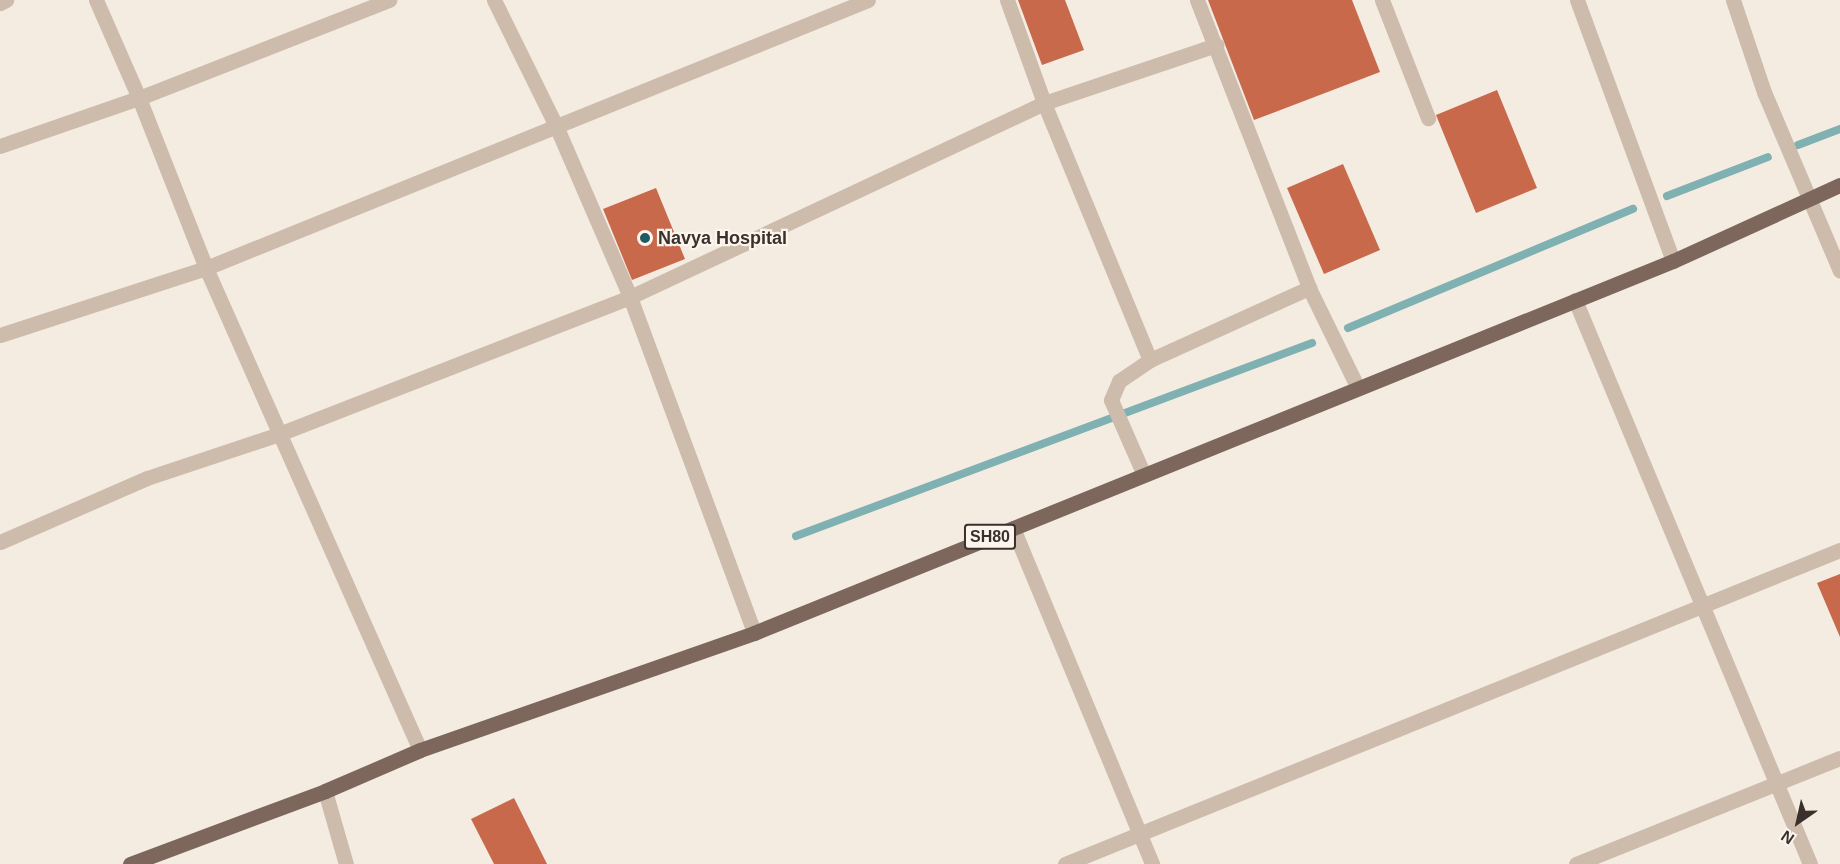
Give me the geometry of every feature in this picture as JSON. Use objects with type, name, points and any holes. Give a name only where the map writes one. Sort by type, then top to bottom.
[{"type":"main road","name":"SH80","points":[[130,864],[325,791],[420,750],[754,633],[1673,261],[1840,185]]},
{"type":"street","points":[[0,3],[6,0]]},
{"type":"street","points":[[96,0],[139,98],[206,268],[420,750]]},
{"type":"street","points":[[0,146],[139,98],[389,0]]},
{"type":"street","points":[[494,0],[557,128],[630,297],[754,633]]},
{"type":"street","points":[[0,335],[206,268],[557,128],[868,0]]},
{"type":"street","points":[[1007,0],[1044,103],[1150,360]]},
{"type":"street","points":[[1197,0],[1309,288],[1358,388]]},
{"type":"street","points":[[1382,0],[1428,118]]},
{"type":"street","points":[[1576,0],[1673,261]]},
{"type":"street","points":[[1733,0],[1764,92],[1840,271]]},
{"type":"street","points":[[0,542],[147,478],[279,434],[630,297],[1044,103],[1216,45]]},
{"type":"street","points":[[1144,475],[1113,406],[1114,387],[1150,360],[1309,288]]},
{"type":"street","points":[[1575,300],[1810,864]]},
{"type":"street","points":[[1013,528],[1152,864]]},
{"type":"street","points":[[1065,864],[1840,550]]},
{"type":"street","points":[[1576,864],[1840,758]]},
{"type":"street","points":[[325,791],[346,864]]},
{"type":"building","points":[[1018,0],[1065,0],[1084,50],[1042,65]]},
{"type":"building","points":[[1208,0],[1352,0],[1380,72],[1254,120]]},
{"type":"building","points":[[1497,90],[1537,188],[1476,213],[1436,115]]},
{"type":"building","points":[[1343,164],[1380,250],[1324,274],[1287,188]]},
{"type":"building","points":[[656,188],[685,259],[632,280],[603,209]]},
{"type":"building","points":[[1840,574],[1840,637],[1817,583]]},
{"type":"building","points":[[514,798],[547,864],[494,864],[471,819]]},
{"type":"waterway","points":[[1798,145],[1840,129]]},
{"type":"waterway","points":[[1667,196],[1768,157]]},
{"type":"waterway","points":[[1348,328],[1633,209]]},
{"type":"waterway","points":[[796,536],[1312,343]]},
{"type":"place","name":"Navya Hospital","points":[[645,238]]}]
